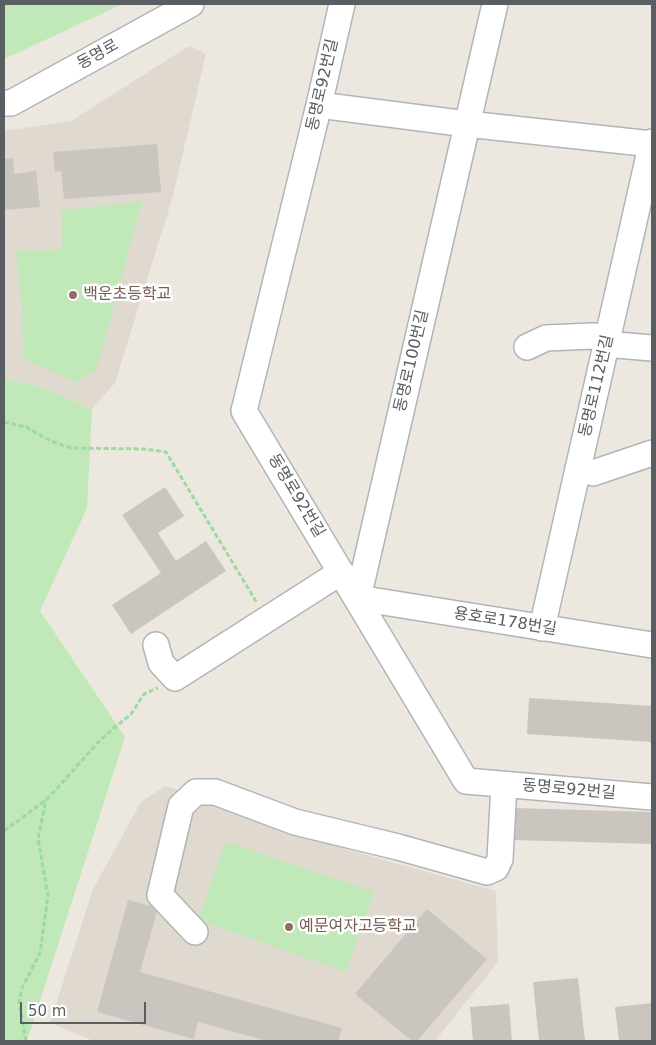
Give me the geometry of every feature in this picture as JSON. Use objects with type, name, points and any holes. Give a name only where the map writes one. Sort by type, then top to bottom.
[{"type":"street","name":"동명로","points":[[4,103],[11,103],[191,4]]},
{"type":"street","name":"동명로92번길","points":[[342,4],[244,411],[358,598],[466,782],[652,797]]},
{"type":"street","name":"동명로100번길","points":[[358,598],[495,4]]},
{"type":"street","points":[[319,105],[467,124]]},
{"type":"street","name":"동명로112번길","points":[[467,124],[652,143],[542,628]]},
{"type":"street","points":[[526,348],[546,338],[593,336],[608,338],[617,345],[652,348]]},
{"type":"street","points":[[578,468],[593,473],[652,453]]},
{"type":"street","points":[[156,645],[161,663],[175,678],[342,572]]},
{"type":"street","name":"용호로178번길","points":[[358,598],[652,645]]},
{"type":"street","points":[[195,932],[160,895],[181,806],[196,792],[215,792],[295,822],[398,847],[486,872],[496,868],[500,859],[504,785]]},
{"type":"path","points":[[4,422],[26,427],[51,442],[71,448],[144,449],[166,452],[268,619]]},
{"type":"path","points":[[4,831],[46,800],[101,739],[131,714],[144,694],[159,688],[175,678]]},
{"type":"path","points":[[26,1041],[19,1002],[22,988],[40,953],[48,896],[38,839],[46,800]]},
{"type":"shaded area","name":"백운초등학교","points":[[189,46],[206,54],[173,196],[115,383],[92,409],[37,385],[4,379],[4,131],[71,121]]},
{"type":"shaded area","name":"예문여자고등학교","points":[[165,786],[241,808],[348,850],[496,891],[498,962],[435,1041],[94,1041],[50,1023],[93,889],[141,802]]},
{"type":"green space","points":[[4,4],[123,4],[4,59]]},
{"type":"green space","points":[[142,201],[97,369],[76,382],[23,359],[22,306],[16,250],[62,250],[62,210]]},
{"type":"green space","points":[[4,379],[37,385],[92,409],[87,508],[40,611],[125,737],[27,1041],[4,1041]]},
{"type":"green space","points":[[226,841],[374,892],[346,972],[198,920]]},
{"type":"building","points":[[157,144],[161,192],[64,199],[61,171],[55,172],[53,152]]},
{"type":"building","points":[[13,158],[14,174],[36,171],[40,207],[4,210],[4,159]]},
{"type":"building","points":[[165,487],[184,516],[158,533],[176,561],[206,541],[226,571],[131,634],[112,605],[161,573],[122,515]]},
{"type":"building","points":[[529,698],[652,706],[652,742],[527,734]]},
{"type":"building","points":[[514,808],[652,812],[652,844],[513,840]]},
{"type":"building","points":[[128,900],[158,908],[140,972],[342,1028],[338,1041],[267,1041],[198,1022],[194,1039],[97,1012]]},
{"type":"building","points":[[427,909],[487,959],[417,1041],[412,1041],[355,994]]},
{"type":"building","points":[[578,978],[585,1041],[539,1041],[533,982]]},
{"type":"building","points":[[652,1003],[652,1041],[619,1041],[615,1007]]},
{"type":"building","points":[[509,1004],[512,1041],[473,1041],[470,1007]]},
{"type":"place","name":"백운초등학교","points":[[73,295]]},
{"type":"place","name":"예문여자고등학교","points":[[289,927]]}]
